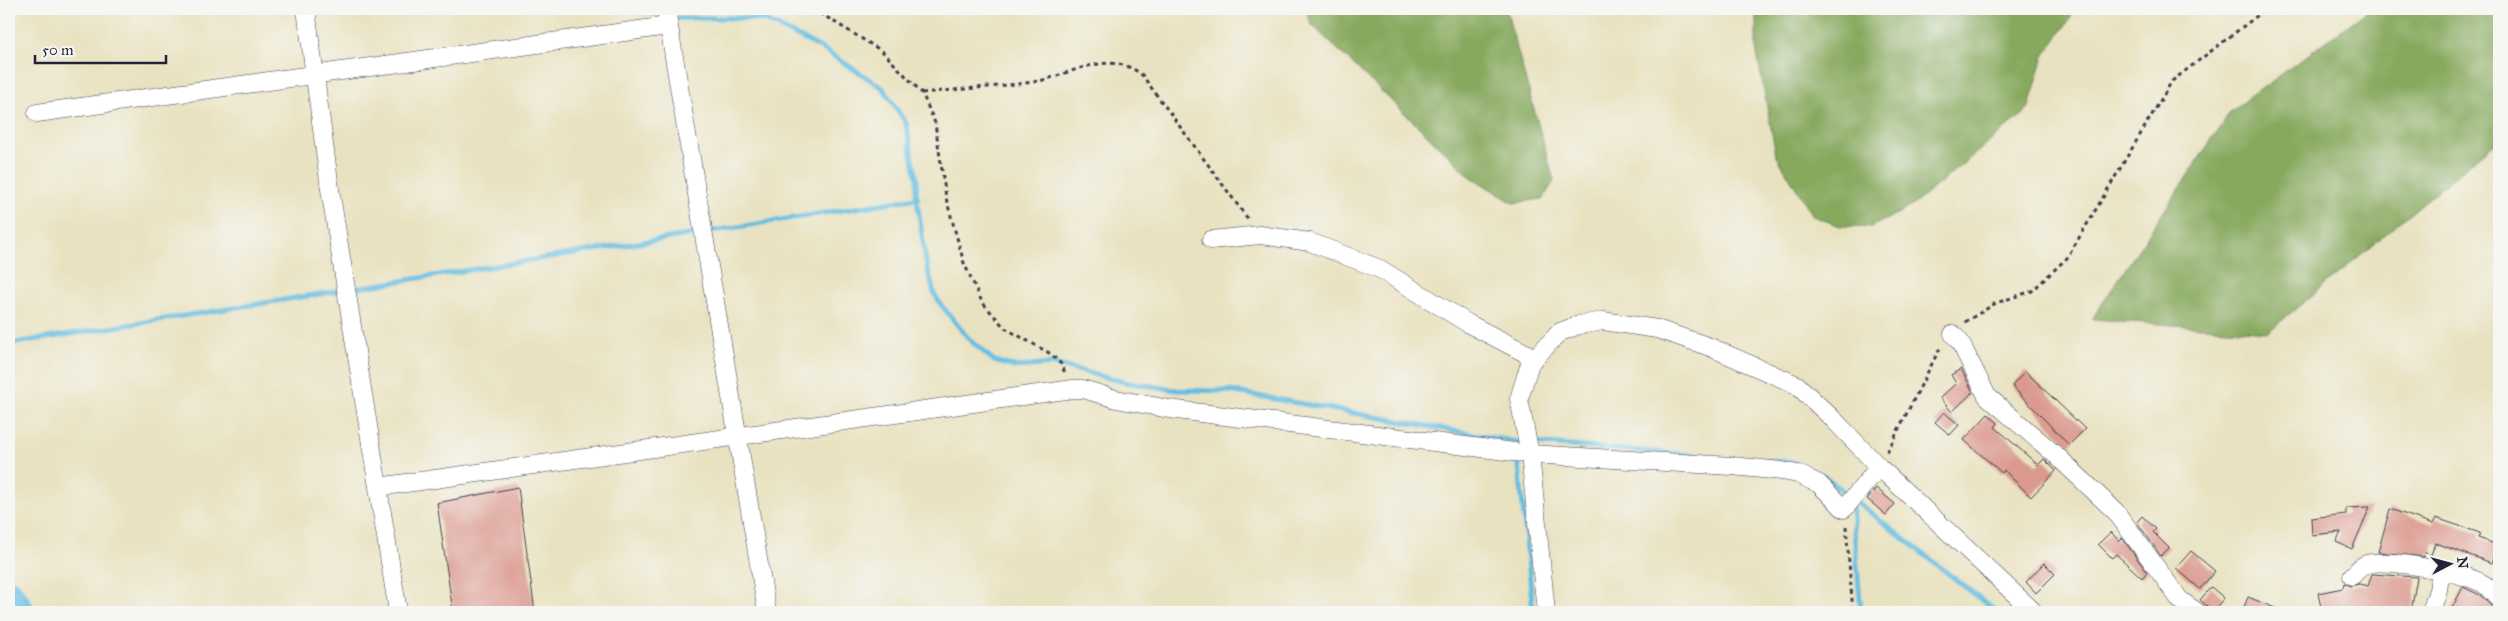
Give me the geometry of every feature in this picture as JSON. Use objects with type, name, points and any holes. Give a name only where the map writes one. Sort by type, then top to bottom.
[{"type":"street","points":[[306,9],[330,189],[398,612]]},
{"type":"street","points":[[37,114],[315,76],[667,17],[690,159],[696,180],[736,436],[745,475],[767,612]]},
{"type":"street","points":[[1211,240],[1260,235],[1310,242],[1380,269],[1469,324],[1535,358]]},
{"type":"street","points":[[1546,612],[1530,454],[1519,399],[1530,363],[1560,332],[1579,325],[1604,321],[1657,329],[1710,347],[1797,385],[1879,467],[2034,612]]},
{"type":"street","points":[[1953,334],[1960,342],[1988,396],[2058,457],[2116,512],[2180,600],[2197,612]]},
{"type":"street","points":[[378,487],[1073,389],[1083,389],[1116,399],[1169,409],[1530,454],[1732,466],[1782,471],[1798,474],[1818,484],[1844,509],[1879,467]]},
{"type":"street","points":[[2352,576],[2359,568],[2374,563],[2440,570],[2485,585],[2499,599]]},
{"type":"street","points":[[2431,612],[2438,590],[2440,570]]},
{"type":"path","points":[[813,9],[882,51],[922,93],[935,123],[946,198],[964,263],[982,302],[1005,328],[1051,354],[1061,364],[1073,389]]},
{"type":"path","points":[[1879,467],[1941,346],[1963,323],[1996,303],[2032,291],[2067,258],[2172,81],[2266,9]]},
{"type":"path","points":[[922,93],[1035,81],[1078,67],[1103,64],[1131,66],[1142,75],[1260,235]]},
{"type":"path","points":[[1844,509],[1853,612]]},
{"type":"green space","points":[[1306,9],[1506,9],[1554,181],[1543,199],[1513,203],[1471,177],[1311,24]]},
{"type":"green space","points":[[1756,9],[2074,9],[2070,19],[2044,56],[2028,110],[1912,206],[1871,227],[1840,226],[1813,216],[1776,155],[1756,48]]},
{"type":"green space","points":[[2370,9],[2499,9],[2499,143],[2496,142],[2268,332],[2092,319],[2230,112]]},
{"type":"building","points":[[1961,369],[1973,392],[1952,412],[1940,398],[1956,383],[1951,375]]},
{"type":"building","points":[[2025,371],[2085,429],[2069,445],[2012,386]]},
{"type":"building","points":[[1944,412],[1959,425],[1950,435],[1935,422]]},
{"type":"building","points":[[1988,414],[1998,423],[1995,427],[2038,465],[2044,459],[2056,471],[2031,497],[2004,470],[2002,473],[1964,440]]},
{"type":"building","points":[[518,487],[535,612],[453,612],[437,503]]},
{"type":"building","points":[[1876,488],[1895,504],[1886,515],[1867,499]]},
{"type":"building","points":[[2370,507],[2352,549],[2336,542],[2341,532],[2312,535],[2311,518],[2346,514],[2346,508]]},
{"type":"building","points":[[2390,509],[2433,524],[2436,518],[2480,533],[2478,538],[2498,545],[2492,563],[2435,543],[2431,555],[2425,553],[2424,557],[2378,552]]},
{"type":"building","points":[[2142,516],[2156,529],[2153,532],[2169,548],[2161,556],[2137,522]]},
{"type":"building","points":[[2111,532],[2119,541],[2122,538],[2147,572],[2142,578],[2116,554],[2112,558],[2098,544]]},
{"type":"building","points":[[2191,551],[2215,571],[2200,589],[2176,568]]},
{"type":"building","points":[[2044,563],[2055,574],[2036,593],[2026,582]]},
{"type":"building","points":[[2372,574],[2417,577],[2411,612],[2322,612],[2318,593],[2343,588],[2344,583],[2350,586],[2359,584],[2368,586]]},
{"type":"building","points":[[2211,587],[2224,598],[2213,611],[2200,600]]},
{"type":"building","points":[[2463,587],[2480,595],[2492,607],[2499,609],[2499,612],[2450,612]]},
{"type":"building","points":[[2248,597],[2285,612],[2242,612]]},
{"type":"waterway","points":[[641,9],[648,13],[675,18],[744,18],[765,20],[821,48],[883,88],[906,123],[917,180],[916,193],[926,262],[934,293],[941,305],[969,339],[994,361],[1015,367],[1054,364],[1124,382],[1177,390],[1230,391],[1517,442],[1694,455]]},
{"type":"waterway","points":[[9,344],[918,198]]},
{"type":"waterway","points":[[1518,456],[1533,612]]},
{"type":"waterway","points":[[1760,460],[1794,463],[1823,475],[1997,612]]},
{"type":"waterway","points":[[1852,506],[1861,612]]},
{"type":"waterway","points":[[9,595],[20,612]]}]
